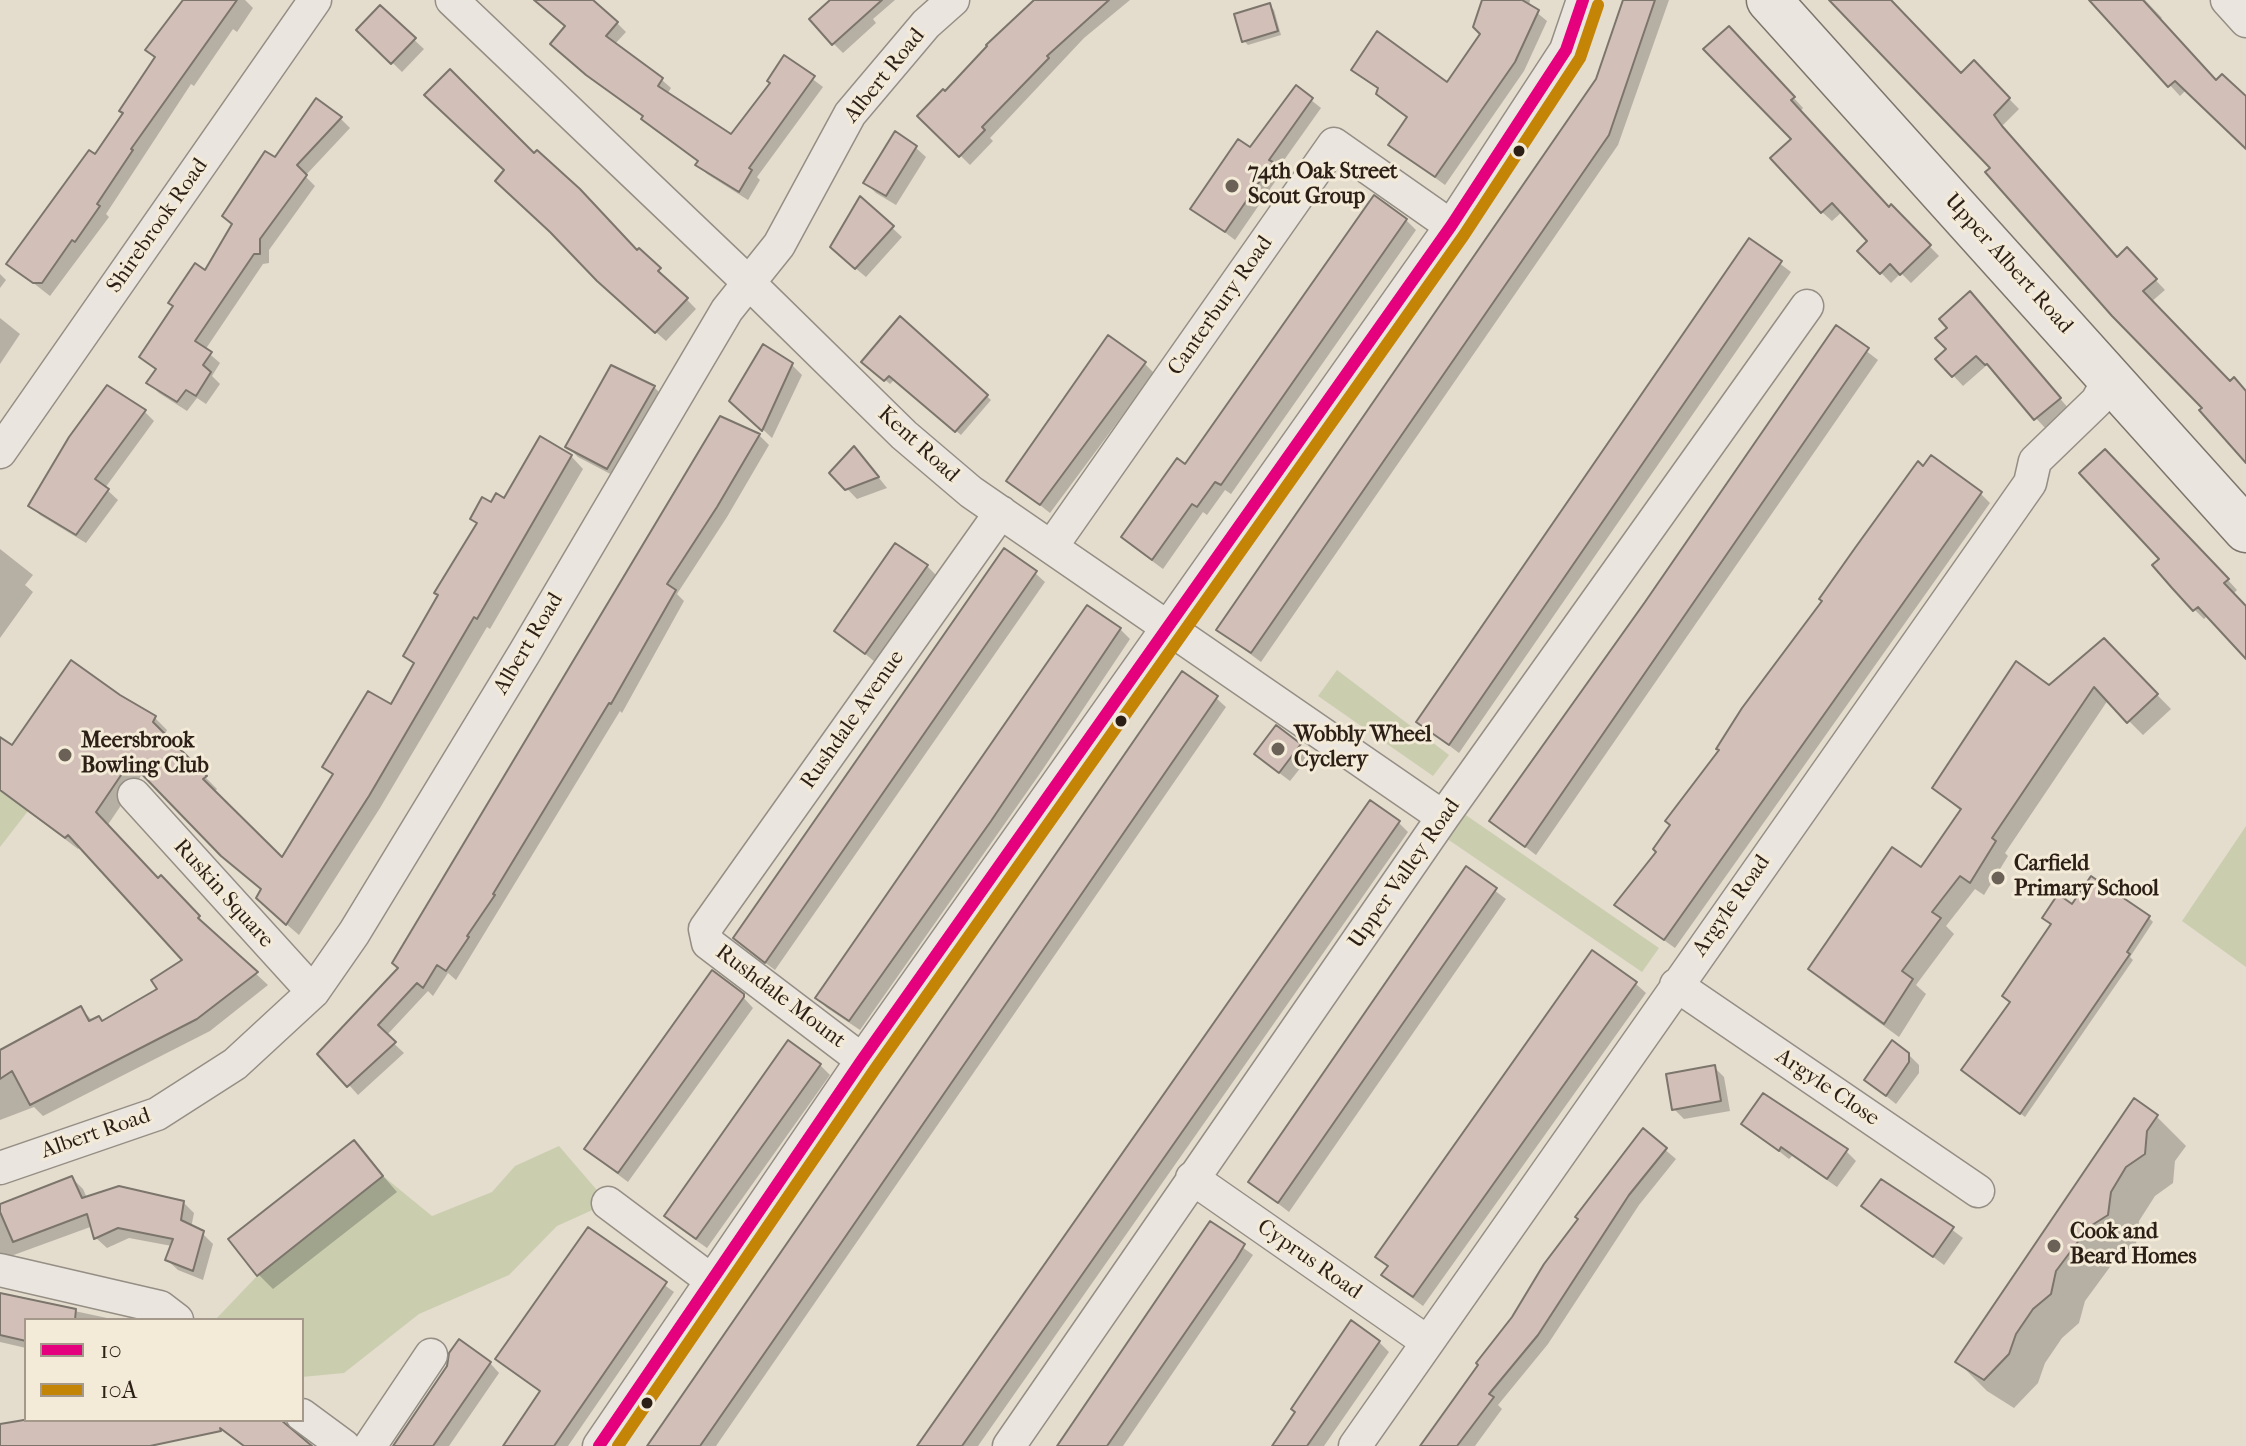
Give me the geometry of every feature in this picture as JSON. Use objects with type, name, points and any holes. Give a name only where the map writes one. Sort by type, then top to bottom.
[{"type":"street","name":"Shirebrook Road","points":[[0,452],[315,0]]},
{"type":"street","name":"Kent Road","points":[[452,0],[904,435],[971,492],[1443,817]]},
{"type":"street","name":"Albert Road","points":[[0,1168],[157,1114],[235,1064],[313,992],[354,933],[525,652],[727,310],[779,245],[850,114],[926,24],[953,0]]},
{"type":"street","points":[[599,1446],[862,1060],[1451,226],[1566,50],[1583,0]]},
{"type":"street","name":"Upper Albert Road","points":[[1769,0],[2246,530]]},
{"type":"street","points":[[2227,0],[2246,21]]},
{"type":"street","name":"Canterbury Road","points":[[1052,546],[1334,144],[1451,226]]},
{"type":"street","name":"Upper Valley Road","points":[[1009,1446],[1443,817],[1807,306]]},
{"type":"street","name":"Argyle Road","points":[[1355,1446],[2030,483],[2035,461],[2097,401],[2104,388],[2106,372]]},
{"type":"street","name":"Rushdale Avenue","points":[[705,929],[1001,512]]},
{"type":"street","name":"Ruskin Square","points":[[134,795],[313,992]]},
{"type":"street","name":"Rushdale Mount","points":[[705,929],[708,943],[862,1060]]},
{"type":"street","name":"Argyle Close","points":[[1676,985],[1978,1191]]},
{"type":"street","name":"Cyprus Road","points":[[1192,1178],[1426,1341]]},
{"type":"street","points":[[608,1203],[712,1281]]},
{"type":"street","points":[[0,1270],[160,1307],[174,1318]]},
{"type":"street","points":[[370,1446],[431,1355]]},
{"type":"street","points":[[304,1416],[344,1446]]},
{"type":"green space","points":[[1337,670],[1449,755],[1433,776],[1318,696]]},
{"type":"green space","points":[[0,790],[28,811],[0,847]]},
{"type":"green space","points":[[1457,809],[1659,948],[1642,972],[1440,834]]},
{"type":"green space","points":[[2246,826],[2246,967],[2182,921]]},
{"type":"green space","points":[[559,1146],[608,1203],[557,1226],[509,1275],[419,1314],[344,1373],[304,1377],[304,1318],[217,1318],[257,1276],[383,1176],[432,1216],[492,1192],[515,1166]]},
{"type":"building","points":[[183,0],[237,0],[131,149],[97,204],[100,206],[75,242],[72,240],[42,283],[33,283],[6,264],[89,150],[95,154],[123,113],[119,111],[155,57],[145,50]]},
{"type":"building","points":[[534,0],[593,0],[618,22],[606,36],[663,78],[658,86],[731,134],[770,83],[767,81],[784,55],[815,76],[749,168],[752,170],[739,192],[695,165],[698,161],[641,119],[643,116],[586,75],[550,44],[565,26]]},
{"type":"building","points":[[830,0],[882,0],[832,45],[809,19]]},
{"type":"building","points":[[1034,0],[1109,0],[1047,56],[1049,58],[982,127],[985,130],[959,157],[917,116]]},
{"type":"building","points":[[1482,0],[1522,0],[1539,10],[1515,62],[1435,177],[1388,145],[1407,117],[1376,94],[1378,88],[1351,70],[1377,31],[1447,82],[1480,34],[1473,27]]},
{"type":"building","points":[[1623,0],[1655,0],[1609,135],[1251,653],[1216,630],[1596,79]]},
{"type":"building","points":[[1829,0],[1891,0],[1961,73],[1974,60],[2010,98],[1994,115],[2002,126],[2117,257],[2127,247],[2157,279],[2143,291],[2230,381],[2234,377],[2246,391],[2246,463],[2199,410],[2202,408],[2112,316],[1985,172],[1990,168]]},
{"type":"building","points":[[2089,0],[2143,0],[2216,80],[2222,74],[2246,96],[2246,149],[2175,81],[2168,87]]},
{"type":"building","points":[[1270,3],[1278,31],[1242,42],[1234,14]]},
{"type":"building","points":[[380,5],[416,38],[391,64],[356,30]]},
{"type":"building","points":[[1729,26],[1795,97],[1791,100],[1889,207],[1891,204],[1931,245],[1900,275],[1890,264],[1880,274],[1857,251],[1867,241],[1832,203],[1821,213],[1770,158],[1791,139],[1703,49]]},
{"type":"building","points":[[450,69],[534,153],[537,150],[580,189],[637,250],[639,248],[661,268],[658,271],[688,298],[655,333],[495,181],[504,170],[424,95]]},
{"type":"building","name":"74th Oak Street Scout Group","points":[[1296,85],[1313,98],[1269,160],[1273,162],[1225,232],[1190,209],[1238,139],[1250,147]]},
{"type":"building","points":[[316,98],[342,117],[297,165],[307,175],[260,239],[260,254],[254,254],[195,341],[212,352],[203,365],[211,372],[196,396],[186,390],[177,402],[146,383],[156,369],[139,357],[173,306],[168,303],[195,263],[205,270],[232,224],[222,216],[265,151],[275,157]]},
{"type":"building","points":[[895,131],[917,146],[886,196],[863,183]]},
{"type":"building","points":[[1374,195],[1407,219],[1221,485],[1215,482],[1197,507],[1192,504],[1152,560],[1121,537],[1177,458],[1185,464]]},
{"type":"building","points":[[860,196],[894,226],[855,269],[830,247]]},
{"type":"building","points":[[1749,238],[1782,261],[1449,745],[1416,722]]},
{"type":"building","points":[[1970,291],[2061,398],[2034,420],[1987,364],[1976,356],[1952,377],[1935,359],[1946,349],[1935,338],[1947,328],[1939,319]]},
{"type":"building","points":[[900,316],[988,395],[955,432],[889,376],[884,381],[861,362]]},
{"type":"building","points":[[1836,325],[1869,348],[1525,847],[1489,821]]},
{"type":"building","points":[[1108,335],[1146,362],[1040,505],[1006,481]]},
{"type":"building","points":[[763,344],[793,363],[762,431],[729,401]]},
{"type":"building","points":[[611,365],[655,386],[607,469],[565,447]]},
{"type":"building","points":[[107,385],[146,410],[95,479],[109,489],[76,535],[28,506],[69,437]]},
{"type":"building","points":[[720,416],[760,434],[667,584],[676,590],[611,704],[469,937],[446,971],[437,965],[423,988],[417,983],[378,1025],[396,1042],[347,1087],[317,1054],[398,968],[392,963]]},
{"type":"building","points":[[540,436],[572,455],[477,619],[474,617],[369,796],[286,925],[256,898],[261,889],[221,856],[130,762],[96,812],[158,878],[161,875],[200,916],[198,918],[258,972],[197,1019],[30,1105],[12,1071],[0,1079],[0,1050],[81,1006],[89,1021],[99,1016],[102,1021],[157,989],[151,980],[182,960],[68,835],[65,838],[0,790],[0,737],[12,745],[71,660],[156,716],[153,722],[207,776],[203,779],[282,857],[333,774],[322,767],[368,691],[391,704],[414,663],[403,656],[438,595],[434,593],[477,523],[470,519],[482,497],[491,502],[496,493],[504,498]]},
{"type":"building","points":[[854,446],[879,477],[845,490],[829,473]]},
{"type":"building","points":[[2105,449],[2229,579],[2224,583],[2246,606],[2246,659],[2198,607],[2193,611],[2172,588],[2152,565],[2159,559],[2079,473]]},
{"type":"building","points":[[1931,455],[1982,492],[1664,940],[1614,905],[1656,852],[1653,849],[1670,825],[1665,821],[1719,750],[1716,749],[1742,708],[1822,601],[1819,599],[1918,461],[1923,466]]},
{"type":"building","points":[[895,543],[928,565],[865,654],[834,631]]},
{"type":"building","points":[[1004,548],[1037,571],[765,963],[733,938]]},
{"type":"building","points":[[1087,605],[1121,628],[991,821],[849,1021],[815,998]]},
{"type":"building","points":[[2104,638],[2158,694],[2127,723],[2094,687],[1992,838],[1996,841],[1970,883],[1960,876],[1932,912],[1941,918],[1902,971],[1913,979],[1884,1024],[1808,969],[1892,847],[1921,867],[1961,809],[1932,788],[2016,661],[2049,685]]},
{"type":"building","points":[[1182,671],[1218,696],[839,1246],[700,1446],[647,1446]]},
{"type":"building","name":"Wobbly Wheel Cyclery","points":[[1276,725],[1301,744],[1279,773],[1254,754]]},
{"type":"building","points":[[1370,800],[1400,821],[962,1446],[917,1446]]},
{"type":"building","points":[[1466,866],[1497,888],[1278,1203],[1248,1182]]},
{"type":"building","points":[[2091,876],[2150,916],[2127,952],[2130,954],[2020,1114],[1961,1070],[2010,1002],[2002,996],[2051,924],[2042,918],[2058,894],[2072,904]]},
{"type":"building","points":[[1592,950],[1637,982],[1413,1297],[1381,1275],[1388,1266],[1375,1257]]},
{"type":"building","points":[[712,970],[744,997],[618,1173],[584,1149]]},
{"type":"building","points":[[788,1040],[821,1064],[696,1239],[664,1216]]},
{"type":"building","points":[[1892,1040],[1909,1053],[1909,1062],[1886,1096],[1864,1080]]},
{"type":"building","points":[[1715,1065],[1721,1101],[1672,1110],[1666,1074]]},
{"type":"building","points":[[1763,1093],[1848,1149],[1827,1179],[1741,1124]]},
{"type":"building","name":"Cook and Beard Homes","points":[[2134,1098],[2158,1115],[2147,1131],[2145,1154],[2126,1167],[2111,1192],[2108,1215],[2089,1227],[2056,1271],[2051,1294],[2033,1309],[2016,1334],[2009,1354],[1984,1380],[1955,1362]]},
{"type":"building","points":[[1643,1128],[1667,1148],[1629,1195],[1538,1335],[1489,1394],[1494,1397],[1457,1446],[1420,1446],[1478,1365],[1476,1363],[1512,1317],[1544,1264],[1578,1219],[1575,1217]]},
{"type":"building","points":[[354,1140],[383,1176],[257,1276],[228,1239]]},
{"type":"building","points":[[72,1176],[82,1198],[119,1186],[184,1201],[181,1220],[204,1231],[193,1271],[165,1260],[173,1239],[118,1228],[94,1239],[87,1214],[13,1242],[0,1212],[0,1204]]},
{"type":"building","points":[[1881,1179],[1954,1227],[1933,1257],[1861,1206]]},
{"type":"building","points":[[1210,1221],[1245,1244],[1236,1259],[1107,1446],[1057,1446]]},
{"type":"building","points":[[588,1227],[667,1282],[554,1446],[503,1446],[540,1391],[495,1359]]},
{"type":"building","points":[[0,1293],[76,1309],[75,1318],[24,1318],[24,1341],[0,1335]]},
{"type":"building","points":[[1351,1320],[1380,1341],[1307,1446],[1272,1446],[1295,1412],[1291,1409]]},
{"type":"building","points":[[459,1339],[491,1362],[433,1446],[393,1446],[447,1366],[449,1353]]},
{"type":"building","points":[[24,1420],[283,1422],[312,1446],[244,1446],[220,1428],[221,1431],[150,1446],[0,1446],[0,1424]]},
{"type":"transit line","name":"10","points":[[599,1446],[862,1060],[1451,226],[1566,50],[1583,0]]},
{"type":"transit line","name":"10A","points":[[618,1446],[875,1069],[1464,235],[1580,58],[1598,5]]},
{"type":"place","name":"74th Oak Street Scout Group","points":[[1232,186]]},
{"type":"place","name":"Wobbly Wheel Cyclery","points":[[1278,749]]},
{"type":"place","name":"Meersbrook Bowling Club","points":[[65,755]]},
{"type":"place","name":"Carfield Primary School","points":[[1998,878]]},
{"type":"place","name":"Cook and Beard Homes","points":[[2054,1246]]}]
